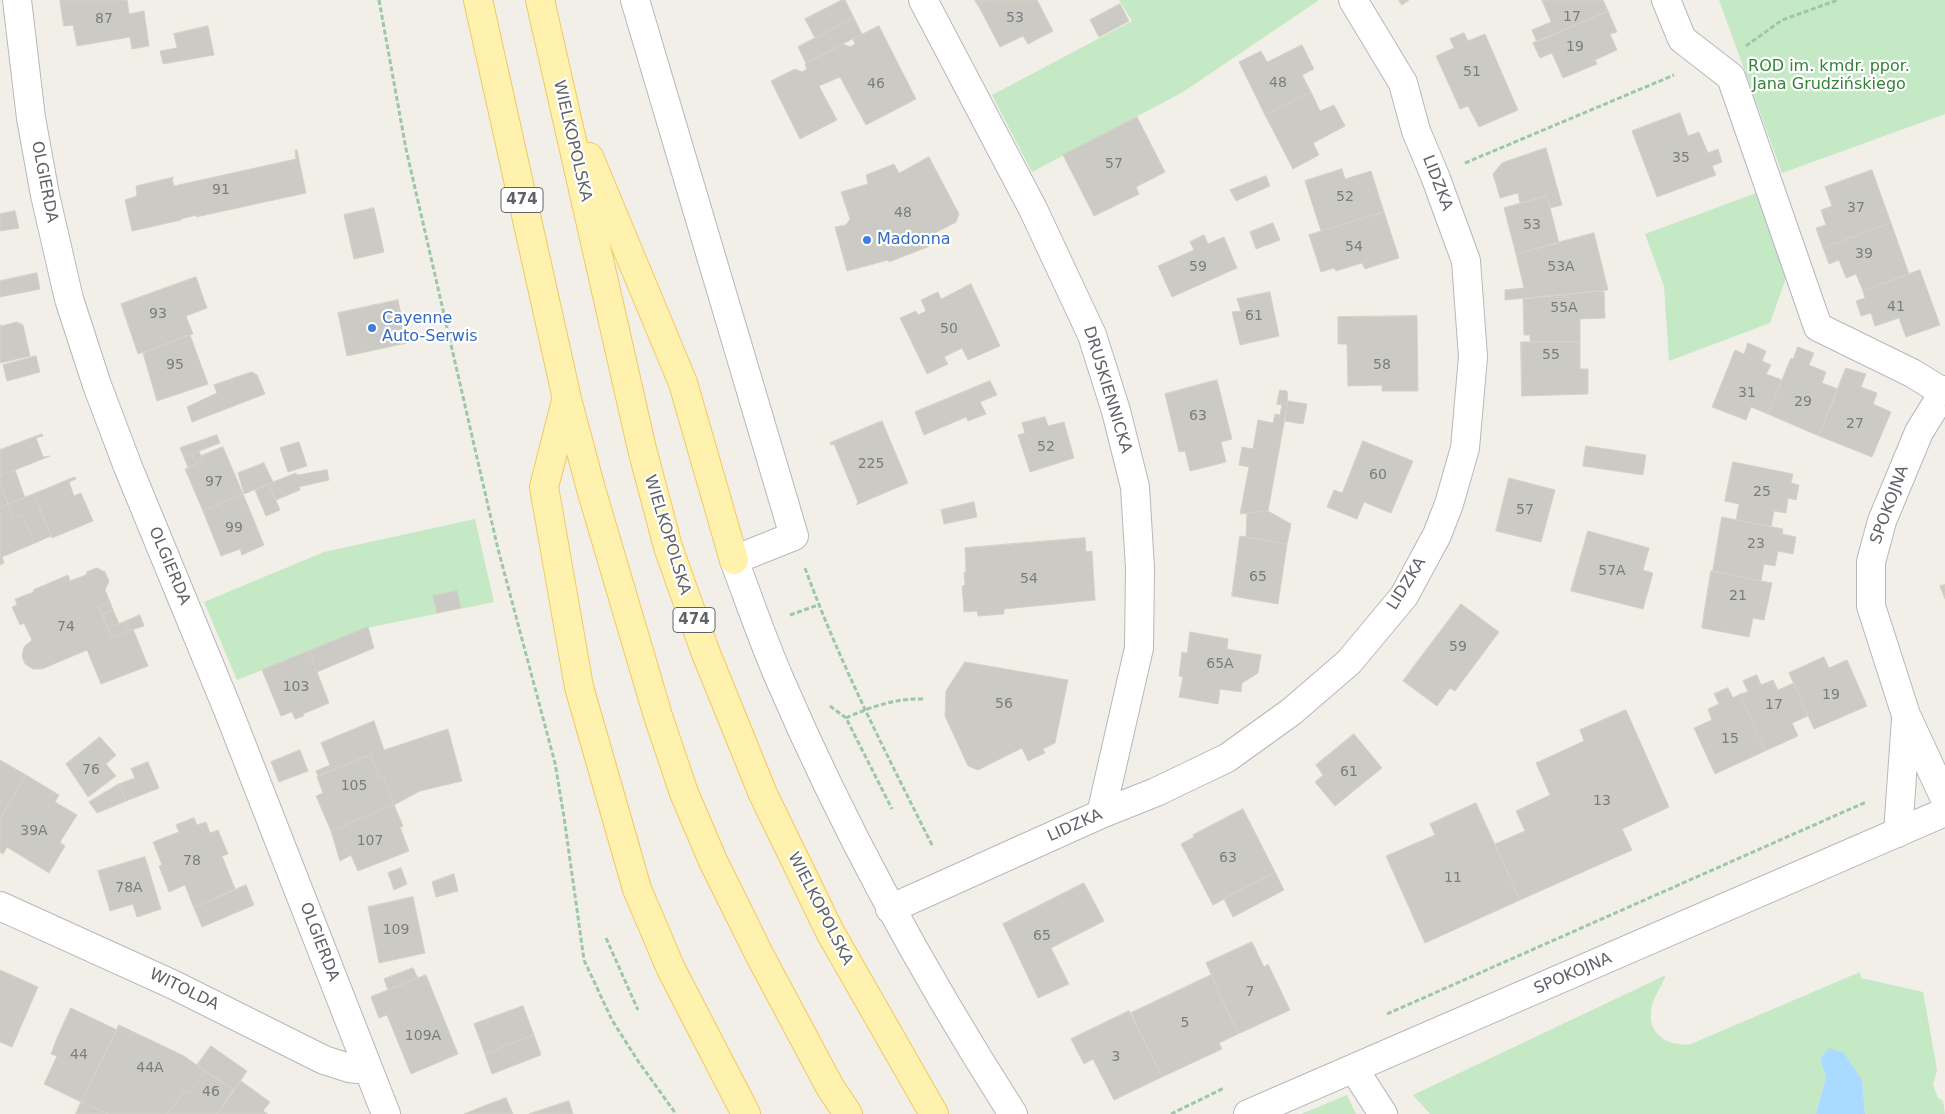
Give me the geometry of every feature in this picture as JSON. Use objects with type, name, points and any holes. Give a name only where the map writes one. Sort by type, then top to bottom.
[{"type":"main road","name":"474","points":[[478,0],[567,399],[591,489],[658,716],[684,793],[712,861],[830,1087],[848,1114]]},
{"type":"main road","name":"WIELKOPOLSKA","points":[[540,0],[645,458],[668,548],[705,650],[764,794],[830,932],[934,1114]]},
{"type":"main road","points":[[559,86],[683,384],[734,560]]},
{"type":"main road","points":[[567,399],[544,487],[579,687],[636,889],[671,970],[746,1114]]},
{"type":"street","name":"OLGIERDA","points":[[17,0],[31,118],[45,195],[69,299],[97,385],[128,467],[221,693],[386,1114]]},
{"type":"street","points":[[635,0],[794,536],[734,560],[779,679],[835,800],[890,909],[961,1033],[1013,1114]]},
{"type":"street","name":"DRUSKIENNICKA","points":[[923,0],[1033,209],[1092,335],[1116,411],[1135,487],[1140,568],[1139,648],[1101,814]]},
{"type":"street","name":"LIDZKA","points":[[890,909],[1101,814],[1156,792],[1227,758],[1291,712],[1350,662],[1404,596],[1437,535],[1449,504],[1464,448],[1473,357],[1466,261],[1435,176],[1416,131],[1403,83],[1353,0]]},
{"type":"street","points":[[1666,0],[1682,39],[1731,77],[1818,327],[1912,373],[1944,391]]},
{"type":"street","name":"SPOKOJNA","points":[[1944,391],[1919,432],[1882,521],[1871,562],[1871,606],[1906,715],[1945,799]]},
{"type":"street","name":"SPOKOJNA","points":[[1898,833],[1906,715]]},
{"type":"street","name":"SPOKOJNA","points":[[1248,1114],[1945,812]]},
{"type":"street","name":"WITOLDA","points":[[0,906],[174,985],[324,1060],[348,1068],[368,1070]]},
{"type":"street","points":[[1354,1069],[1383,1114]]},
{"type":"path","points":[[379,0],[406,149],[496,539],[555,762],[584,960],[612,1020],[638,1062],[676,1114]]},
{"type":"path","points":[[1782,20],[1838,0]]},
{"type":"path","points":[[1435,176],[1708,60]]},
{"type":"path","points":[[794,536],[818,605],[864,709],[933,848]]},
{"type":"path","points":[[846,718],[864,709],[885,703],[923,699]]},
{"type":"path","points":[[850,729],[892,809]]},
{"type":"path","points":[[1383,1016],[1901,787]]},
{"type":"path","points":[[606,938],[638,1010]]},
{"type":"path","points":[[1171,1114],[1232,1084]]},
{"type":"green space","points":[[1119,0],[1319,0],[1183,92],[1032,172],[992,95],[1132,21]]},
{"type":"green space","name":"ROD im. kmdr. ppor. Jana Grudzińskiego","points":[[1719,0],[1945,0],[1945,114],[1782,173]]},
{"type":"green space","points":[[1759,192],[1788,272],[1770,323],[1669,361],[1664,286],[1645,234]]},
{"type":"green space","points":[[475,519],[494,602],[367,628],[237,680],[204,602],[324,552]]},
{"type":"green space","points":[[1860,972],[1861,978],[1923,992],[1937,1070],[1933,1085],[1938,1098],[1943,1101],[1945,1114],[1865,1114],[1862,1080],[1820,1059],[1826,1077],[1816,1114],[1430,1114],[1413,1095],[1666,975],[1652,1005],[1652,1023],[1655,1030],[1666,1040],[1673,1043],[1691,1044]]},
{"type":"green space","points":[[1347,1095],[1356,1114],[1301,1114]]},
{"type":"water","points":[[1829,1048],[1844,1053],[1862,1080],[1865,1114],[1816,1114],[1826,1077],[1820,1059]]},
{"type":"building","points":[[60,0],[127,0],[129,14],[144,11],[149,46],[132,49],[130,37],[77,46],[73,25],[64,26]]},
{"type":"building","points":[[845,0],[854,18],[815,38],[805,19]]},
{"type":"building","points":[[975,0],[986,0],[978,5]]},
{"type":"building","points":[[986,0],[1037,0],[1053,31],[1028,44],[1023,36],[1000,47],[978,5]]},
{"type":"building","points":[[1399,0],[1409,0],[1402,5]]},
{"type":"building","points":[[1542,0],[1603,0],[1608,11],[1537,42],[1532,30],[1551,22]]},
{"type":"building","points":[[1120,4],[1129,21],[1099,37],[1090,20]]},
{"type":"building","points":[[1608,11],[1617,32],[1610,34],[1617,50],[1595,60],[1597,64],[1563,78],[1552,53],[1540,58],[1533,43]]},
{"type":"building","points":[[854,18],[862,34],[806,63],[798,47]]},
{"type":"building","points":[[208,26],[214,55],[163,64],[160,51],[177,48],[174,34]]},
{"type":"building","points":[[879,26],[916,99],[866,125],[840,77],[819,86],[837,120],[800,139],[771,81],[795,69],[802,72],[807,69],[806,63],[843,44],[850,47],[855,44],[853,39]]},
{"type":"building","points":[[1464,33],[1468,41],[1485,34],[1518,110],[1479,127],[1468,106],[1460,109],[1436,56],[1454,48],[1450,39]]},
{"type":"building","points":[[1302,45],[1314,69],[1302,75],[1311,92],[1265,115],[1239,62],[1261,51],[1267,62]]},
{"type":"building","points":[[1311,92],[1320,111],[1334,105],[1345,126],[1313,143],[1319,155],[1293,169],[1265,115]]},
{"type":"building","points":[[1680,113],[1688,136],[1699,132],[1708,153],[1718,149],[1722,162],[1712,166],[1716,175],[1657,197],[1632,131]]},
{"type":"building","points":[[1137,117],[1165,172],[1136,187],[1139,194],[1094,216],[1063,155]]},
{"type":"building","points":[[1546,148],[1562,205],[1550,208],[1547,196],[1520,203],[1518,193],[1500,198],[1493,174],[1502,163]]},
{"type":"building","points":[[297,150],[306,193],[196,217],[196,215],[132,231],[125,200],[137,196],[136,186],[174,177],[172,180],[174,186],[296,159],[295,151]]},
{"type":"building","points":[[929,157],[959,214],[956,222],[931,235],[933,240],[930,246],[889,262],[888,260],[847,271],[835,227],[846,225],[850,219],[841,192],[868,184],[866,175],[894,164],[899,173]]},
{"type":"building","points":[[1342,169],[1345,179],[1371,171],[1384,212],[1321,231],[1305,181]]},
{"type":"building","points":[[1872,170],[1891,223],[1823,248],[1816,228],[1826,225],[1821,210],[1832,206],[1825,187]]},
{"type":"building","points":[[1266,176],[1270,186],[1236,201],[1230,190]]},
{"type":"building","points":[[1547,196],[1559,243],[1516,254],[1504,208]]},
{"type":"building","points":[[374,208],[384,252],[354,259],[344,215]]},
{"type":"building","points":[[15,211],[19,228],[0,231],[0,214]]},
{"type":"building","points":[[1384,212],[1399,258],[1365,269],[1362,263],[1336,271],[1334,268],[1321,272],[1309,235]]},
{"type":"building","points":[[1273,223],[1280,240],[1256,249],[1250,232]]},
{"type":"building","points":[[1891,223],[1909,274],[1863,291],[1856,274],[1846,278],[1839,260],[1829,264],[1823,248]]},
{"type":"building","points":[[1594,233],[1608,290],[1505,300],[1505,290],[1524,288],[1516,254]]},
{"type":"building","points":[[1204,235],[1208,244],[1224,237],[1237,268],[1172,297],[1158,266],[1194,250],[1190,242]]},
{"type":"building","points":[[1920,270],[1940,325],[1906,337],[1899,318],[1875,326],[1871,313],[1861,316],[1856,301],[1865,298],[1863,291]]},
{"type":"building","points":[[37,273],[40,289],[0,297],[0,281]]},
{"type":"building","points":[[196,277],[207,308],[186,316],[193,334],[138,354],[121,304]]},
{"type":"building","points":[[971,284],[1000,346],[968,360],[962,348],[944,357],[948,364],[927,374],[900,318],[916,311],[918,315],[926,311],[921,300],[938,292],[941,299]]},
{"type":"building","points":[[1604,291],[1605,318],[1580,319],[1580,342],[1530,342],[1530,335],[1524,335],[1523,299]]},
{"type":"building","points":[[1270,292],[1279,336],[1240,345],[1232,312],[1241,311],[1237,299]]},
{"type":"building","name":"Cayenne Auto-Serwis","points":[[398,300],[407,343],[347,356],[338,313]]},
{"type":"building","points":[[1417,316],[1418,391],[1382,391],[1382,385],[1348,386],[1347,344],[1338,344],[1338,317]]},
{"type":"building","points":[[17,322],[23,325],[30,356],[0,363],[0,324],[1,326]]},
{"type":"building","points":[[190,335],[208,384],[157,401],[143,353]]},
{"type":"building","points":[[1521,342],[1580,342],[1580,369],[1588,369],[1588,394],[1522,396]]},
{"type":"building","points":[[1748,343],[1766,351],[1762,361],[1771,365],[1766,374],[1782,380],[1768,414],[1751,407],[1746,420],[1712,407],[1735,350],[1744,354]]},
{"type":"building","points":[[1798,347],[1814,353],[1809,365],[1826,372],[1822,383],[1838,389],[1819,436],[1768,414],[1791,358],[1793,359]]},
{"type":"building","points":[[36,356],[40,372],[7,381],[3,365]]},
{"type":"building","points":[[1846,368],[1866,374],[1861,387],[1877,393],[1873,404],[1891,412],[1872,457],[1819,436]]},
{"type":"building","points":[[252,372],[257,375],[265,394],[192,422],[187,407],[217,393],[214,385]]},
{"type":"building","points":[[1217,380],[1232,439],[1221,442],[1226,462],[1190,471],[1185,451],[1179,452],[1165,394]]},
{"type":"building","points":[[990,381],[997,395],[980,402],[986,414],[968,421],[966,417],[924,435],[915,412]]},
{"type":"building","points":[[1280,390],[1287,391],[1288,401],[1268,511],[1240,514],[1249,467],[1239,465],[1242,447],[1253,449],[1258,420],[1273,423],[1275,414],[1280,415],[1282,405],[1277,404]]},
{"type":"building","points":[[1288,401],[1307,404],[1303,424],[1285,421]]},
{"type":"building","points":[[1045,417],[1048,426],[1064,422],[1074,458],[1030,472],[1018,435],[1025,433],[1022,423]]},
{"type":"building","points":[[882,421],[908,483],[856,505],[858,502],[834,444],[831,445],[830,443]]},
{"type":"building","points":[[42,434],[43,436],[36,438],[43,457],[50,456],[0,476],[0,450]]},
{"type":"building","points":[[217,435],[220,443],[184,457],[180,448]]},
{"type":"building","points":[[1363,441],[1413,461],[1391,513],[1364,502],[1357,519],[1327,507],[1334,490],[1342,493]]},
{"type":"building","points":[[299,442],[307,466],[288,472],[280,448]]},
{"type":"building","points":[[1586,446],[1646,455],[1643,475],[1583,466]]},
{"type":"building","points":[[223,447],[243,494],[203,511],[185,469],[203,461],[201,456]]},
{"type":"building","points":[[199,451],[203,461],[196,464],[192,454]]},
{"type":"building","points":[[192,454],[196,464],[188,467],[184,457]]},
{"type":"building","points":[[1733,462],[1793,474],[1791,483],[1799,485],[1796,500],[1788,498],[1786,513],[1774,511],[1771,527],[1736,520],[1739,504],[1725,501]]},
{"type":"building","points":[[264,463],[273,482],[244,494],[238,473]]},
{"type":"building","points":[[15,470],[25,498],[8,504],[0,484],[0,476]]},
{"type":"building","points":[[327,470],[329,480],[299,487],[300,490],[276,500],[269,484],[263,486],[296,473],[297,475]]},
{"type":"building","points":[[75,477],[76,479],[69,482],[74,496],[81,493],[93,521],[52,538],[34,494]]},
{"type":"building","points":[[1509,478],[1555,490],[1541,542],[1496,531]]},
{"type":"building","points":[[0,484],[8,504],[0,508]]},
{"type":"building","points":[[269,484],[280,510],[266,516],[255,490]]},
{"type":"building","points":[[34,494],[51,536],[34,543],[23,515],[14,519],[8,504]]},
{"type":"building","points":[[243,494],[264,545],[242,555],[240,549],[221,556],[203,511]]},
{"type":"building","points":[[974,502],[977,517],[944,524],[941,510]]},
{"type":"building","points":[[8,504],[14,519],[23,515],[34,543],[42,540],[2,557],[4,563],[0,565],[0,508]]},
{"type":"building","points":[[1268,511],[1291,524],[1287,544],[1246,537],[1247,513]]},
{"type":"building","points":[[1722,517],[1783,529],[1782,534],[1796,537],[1793,554],[1778,551],[1775,566],[1764,564],[1761,581],[1713,571]]},
{"type":"building","points":[[1588,531],[1649,548],[1643,570],[1653,573],[1643,609],[1571,591]]},
{"type":"building","points":[[1240,536],[1287,544],[1278,604],[1232,596]]},
{"type":"building","points":[[1085,538],[1086,552],[1092,551],[1095,600],[1004,609],[1004,614],[978,616],[977,611],[964,612],[962,586],[965,585],[965,548]]},
{"type":"building","points":[[97,568],[105,572],[109,581],[105,590],[110,602],[99,606],[111,637],[133,629],[148,666],[101,684],[87,650],[42,669],[33,669],[25,664],[22,656],[24,647],[32,640],[24,623],[20,625],[12,607],[17,605],[15,599],[68,575],[70,581],[86,575],[87,572]]},
{"type":"building","points":[[1711,571],[1772,583],[1764,620],[1753,618],[1749,637],[1702,628]]},
{"type":"building","points":[[1945,585],[1945,599],[1940,586]]},
{"type":"building","points":[[457,591],[461,608],[437,613],[433,596]]},
{"type":"building","points":[[110,602],[113,610],[102,615],[99,606]]},
{"type":"building","points":[[1461,604],[1499,632],[1455,691],[1450,688],[1437,706],[1403,681]]},
{"type":"building","points":[[113,610],[119,624],[108,628],[102,615]]},
{"type":"building","points":[[140,615],[144,626],[128,631],[124,622]]},
{"type":"building","points":[[124,622],[128,631],[111,637],[108,628]]},
{"type":"building","points":[[368,627],[374,648],[317,672],[309,651]]},
{"type":"building","points":[[1190,632],[1228,639],[1227,649],[1261,655],[1258,673],[1242,683],[1241,692],[1220,689],[1218,704],[1179,697],[1183,677],[1179,676],[1182,652],[1187,653]]},
{"type":"building","points":[[309,651],[329,703],[295,719],[292,712],[281,716],[262,670]]},
{"type":"building","points":[[1824,657],[1829,668],[1847,660],[1867,706],[1814,729],[1789,673]]},
{"type":"building","points":[[965,662],[1068,680],[1055,743],[1043,749],[1045,753],[1028,761],[1022,748],[978,770],[968,766],[945,716],[946,691]]},
{"type":"building","points":[[1757,675],[1761,685],[1773,680],[1778,690],[1794,683],[1808,716],[1792,723],[1798,736],[1765,751],[1740,694],[1748,692],[1743,681]]},
{"type":"building","points":[[1728,688],[1733,698],[1740,694],[1765,751],[1715,774],[1694,728],[1712,720],[1708,709],[1719,704],[1714,694]]},
{"type":"building","points":[[1626,710],[1669,807],[1622,829],[1632,850],[1520,900],[1495,844],[1525,831],[1516,811],[1550,795],[1536,763],[1584,741],[1580,730]]},
{"type":"building","points":[[374,721],[384,750],[448,729],[462,781],[420,791],[394,805],[384,778],[380,779],[371,757],[372,754],[318,776],[316,771],[330,765],[321,743]]},
{"type":"building","points":[[1354,734],[1382,768],[1335,806],[1315,782],[1323,775],[1316,765]]},
{"type":"building","points":[[100,737],[116,755],[106,764],[116,776],[88,797],[66,764]]},
{"type":"building","points":[[300,750],[308,771],[279,782],[271,762]]},
{"type":"building","points":[[372,754],[371,757],[380,779],[384,778],[394,805],[331,831],[316,796],[323,793],[317,777]]},
{"type":"building","points":[[0,760],[26,775],[0,819]]},
{"type":"building","points":[[148,762],[159,788],[126,801],[119,784],[135,778],[131,769]]},
{"type":"building","points":[[26,775],[59,795],[55,802],[77,815],[60,842],[65,846],[49,873],[7,847],[3,854],[0,852],[0,819]]},
{"type":"building","points":[[119,784],[126,801],[97,813],[89,802]]},
{"type":"building","points":[[1476,803],[1520,900],[1425,943],[1386,856],[1435,835],[1430,824]]},
{"type":"building","points":[[394,805],[403,826],[400,827],[409,851],[358,871],[351,855],[340,861],[331,831]]},
{"type":"building","points":[[1243,809],[1275,872],[1213,905],[1181,844],[1194,837],[1193,835]]},
{"type":"building","points":[[194,818],[197,825],[206,822],[210,833],[218,830],[228,854],[222,856],[235,889],[194,908],[185,885],[169,892],[159,866],[162,865],[153,842],[179,832],[176,825]]},
{"type":"building","points":[[145,857],[161,909],[137,917],[133,904],[110,911],[98,871]]},
{"type":"building","points":[[401,868],[407,884],[394,890],[388,873]]},
{"type":"building","points":[[1275,872],[1284,890],[1233,917],[1224,899]]},
{"type":"building","points":[[454,874],[458,891],[436,897],[432,882]]},
{"type":"building","points":[[1084,883],[1104,921],[1051,948],[1069,984],[1038,998],[1003,924]]},
{"type":"building","points":[[246,885],[254,905],[202,927],[194,908]]},
{"type":"building","points":[[413,897],[425,953],[379,963],[368,907]]},
{"type":"building","points":[[1252,942],[1264,967],[1268,964],[1290,1010],[1238,1034],[1206,963]]},
{"type":"building","points":[[413,968],[418,978],[388,990],[384,979]]},
{"type":"building","points":[[0,970],[38,987],[12,1047],[0,1042]]},
{"type":"building","points":[[426,975],[458,1054],[411,1074],[387,1015],[379,1018],[371,997]]},
{"type":"building","points":[[1211,975],[1238,1034],[1219,1043],[1222,1049],[1162,1077],[1131,1013]]},
{"type":"building","points":[[523,1006],[534,1035],[485,1054],[474,1024]]},
{"type":"building","points":[[71,1008],[117,1030],[81,1102],[44,1084],[57,1056],[51,1054]]},
{"type":"building","points":[[1129,1011],[1162,1077],[1114,1100],[1093,1059],[1084,1064],[1071,1039]]},
{"type":"building","points":[[119,1025],[184,1056],[205,1071],[189,1093],[185,1090],[167,1114],[108,1114],[81,1102]]},
{"type":"building","points":[[534,1035],[541,1055],[492,1074],[485,1054]]},
{"type":"building","points":[[211,1046],[247,1071],[234,1090],[197,1065]]},
{"type":"building","points":[[205,1071],[233,1090],[217,1114],[167,1114],[185,1090],[189,1093]]},
{"type":"building","points":[[241,1081],[270,1102],[263,1111],[268,1114],[217,1114]]},
{"type":"building","points":[[506,1098],[513,1114],[464,1114],[489,1104]]},
{"type":"building","points":[[569,1101],[573,1114],[529,1114]]},
{"type":"building","points":[[81,1102],[108,1114],[76,1114]]},
{"type":"place","name":"Madonna","points":[[867,240]]},
{"type":"place","name":"Cayenne Auto-Serwis","points":[[372,328]]}]
